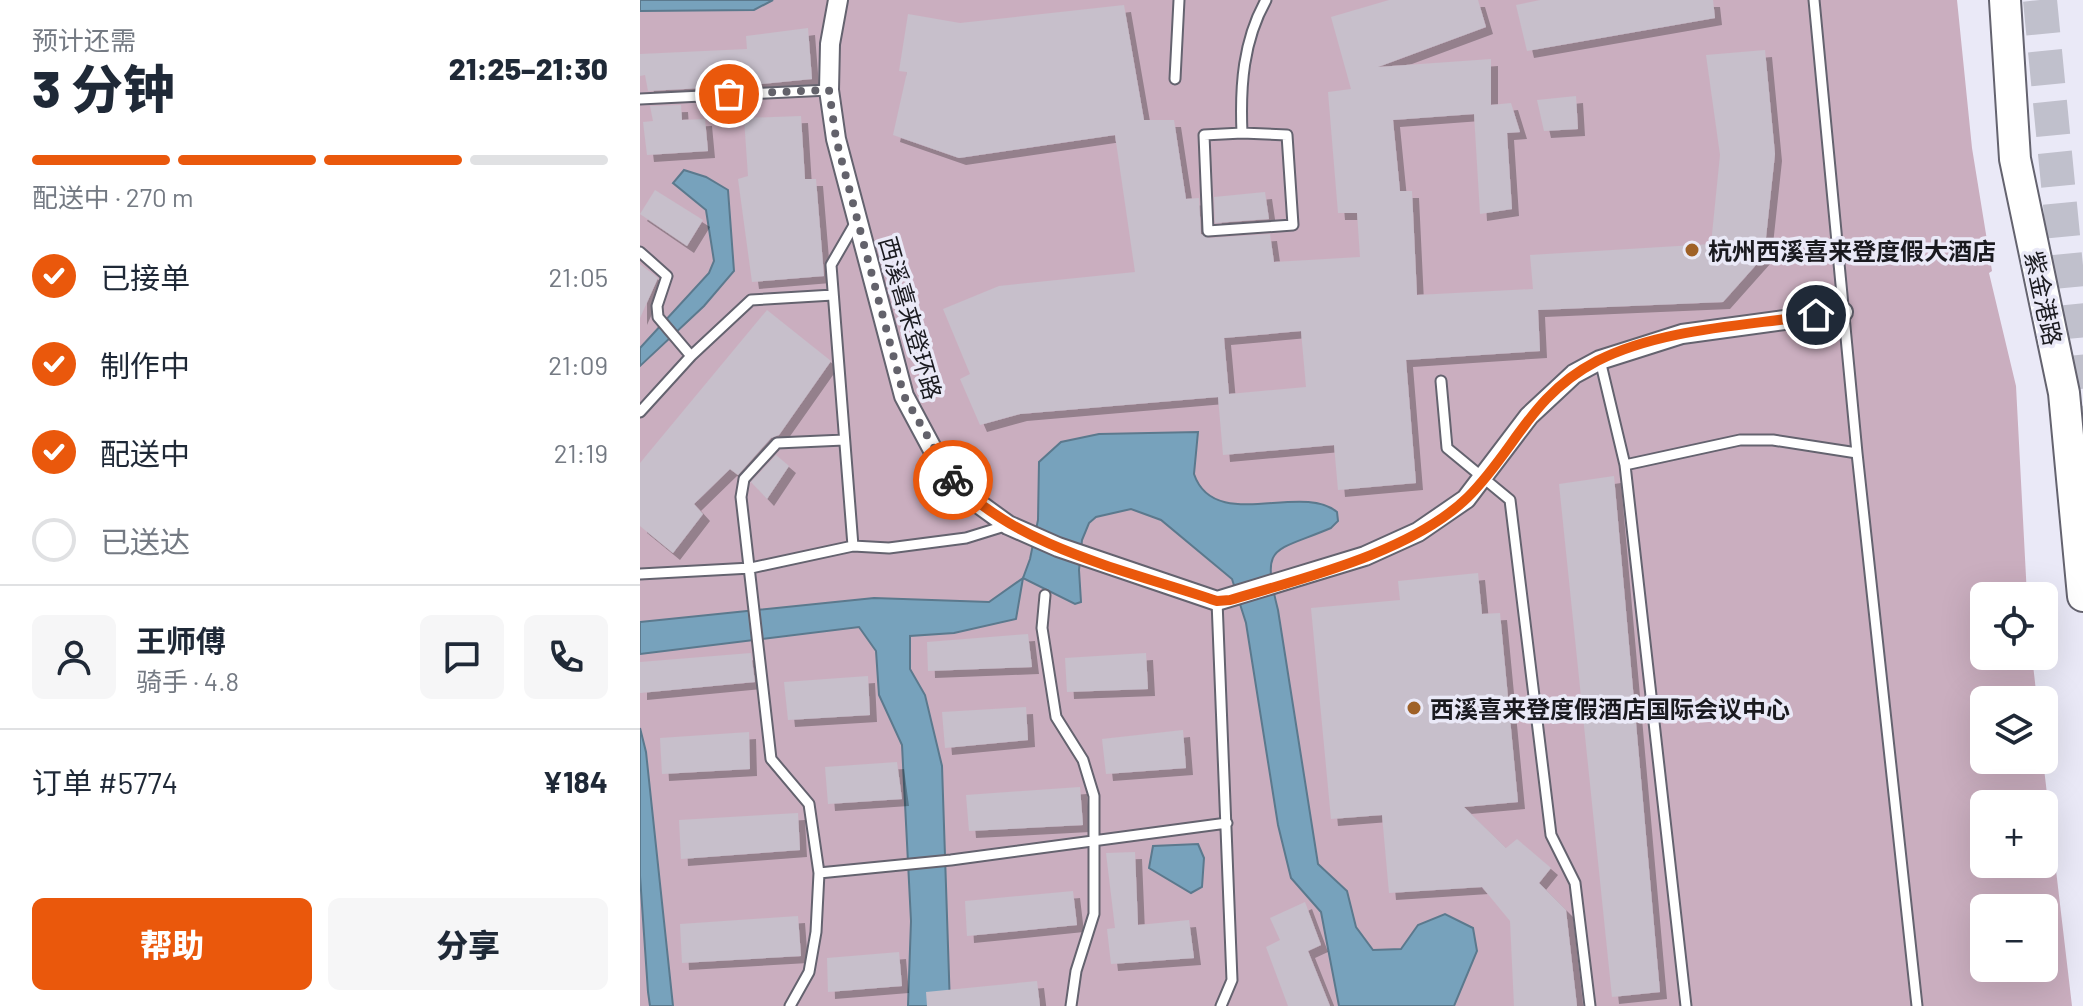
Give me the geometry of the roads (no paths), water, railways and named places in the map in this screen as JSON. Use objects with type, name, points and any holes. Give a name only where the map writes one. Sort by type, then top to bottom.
[{"type":"main road","name":"紫金港路","points":[[2005,0],[2015,159],[2064,393],[2083,596]]},
{"type":"street","name":"西溪喜来登环路","points":[[838,0],[830,44],[829,90],[836,139],[904,396],[949,475],[972,499],[1008,525],[1058,547],[1223,601]]},
{"type":"street","points":[[1223,601],[1365,556],[1418,532],[1466,499],[1486,477],[1529,416],[1574,374],[1600,360],[1682,334],[1843,312]]},
{"type":"lane","points":[[1175,79],[1179,0]]},
{"type":"lane","points":[[1242,133],[1240,96],[1245,58],[1266,0]]},
{"type":"lane","points":[[1814,0],[1857,453],[1917,1006]]},
{"type":"lane","points":[[640,99],[829,90]]},
{"type":"lane","points":[[1242,133],[1287,135],[1293,225],[1208,231],[1204,135],[1242,133]]},
{"type":"lane","points":[[853,546],[831,265],[857,220]]},
{"type":"lane","points":[[640,252],[667,276],[668,281],[657,306],[658,317],[691,356]]},
{"type":"lane","points":[[640,412],[691,356],[751,300],[833,295]]},
{"type":"lane","points":[[1600,360],[1625,465],[1686,1006]]},
{"type":"lane","points":[[1441,381],[1447,448],[1486,477],[1510,500],[1513,512],[1551,835],[1575,883],[1590,1006]]},
{"type":"lane","points":[[790,1006],[809,972],[816,932],[819,873],[809,804],[771,759],[741,497],[744,479],[777,443],[844,440]]},
{"type":"lane","points":[[1625,465],[1740,440],[1773,440],[1857,453]]},
{"type":"lane","points":[[640,574],[751,568],[853,546],[889,548],[966,538],[1008,525]]},
{"type":"lane","points":[[1045,595],[1042,628],[1056,717],[1083,760],[1094,796],[1094,914],[1076,971],[1071,1006]]},
{"type":"lane","points":[[1221,1006],[1232,980],[1223,601]]},
{"type":"lane","points":[[819,873],[1093,843],[1227,823]]},
{"type":"water","points":[[640,0],[773,0],[754,10],[640,11]]},
{"type":"water","points":[[684,170],[706,177],[728,190],[734,271],[704,306],[640,366],[640,348],[709,273],[714,261],[706,210],[673,183]]},
{"type":"water","points":[[1198,432],[1194,474],[1204,491],[1220,501],[1239,504],[1302,502],[1321,504],[1337,512],[1338,521],[1331,528],[1276,553],[1271,572],[1318,864],[1347,891],[1356,927],[1373,950],[1401,949],[1418,925],[1445,914],[1473,928],[1477,951],[1454,1006],[1339,1006],[1321,912],[1291,878],[1278,825],[1246,623],[1232,579],[1161,520],[1131,509],[1096,517],[1089,523],[1082,540],[1079,570],[1081,602],[1075,604],[1023,578],[1038,520],[1039,462],[1061,442],[1099,434]]},
{"type":"water","points":[[1023,578],[1016,619],[954,633],[910,636],[910,669],[925,695],[942,766],[950,1006],[908,1006],[911,921],[902,745],[879,695],[876,651],[859,627],[640,654],[640,622],[874,598],[989,602]]},
{"type":"water","points":[[640,728],[646,752],[673,1006],[650,1006],[648,992],[640,876]]},
{"type":"water","points":[[1198,844],[1204,858],[1202,887],[1191,893],[1149,868],[1153,846]]},
{"type":"tunnel","points":[[2040,0],[2082,430]]},
{"type":"place","name":"杭州西溪喜来登度假大酒店","points":[[1692,250]]},
{"type":"place","name":"西溪喜来登度假酒店国际会议中心","points":[[1414,708]]}]
